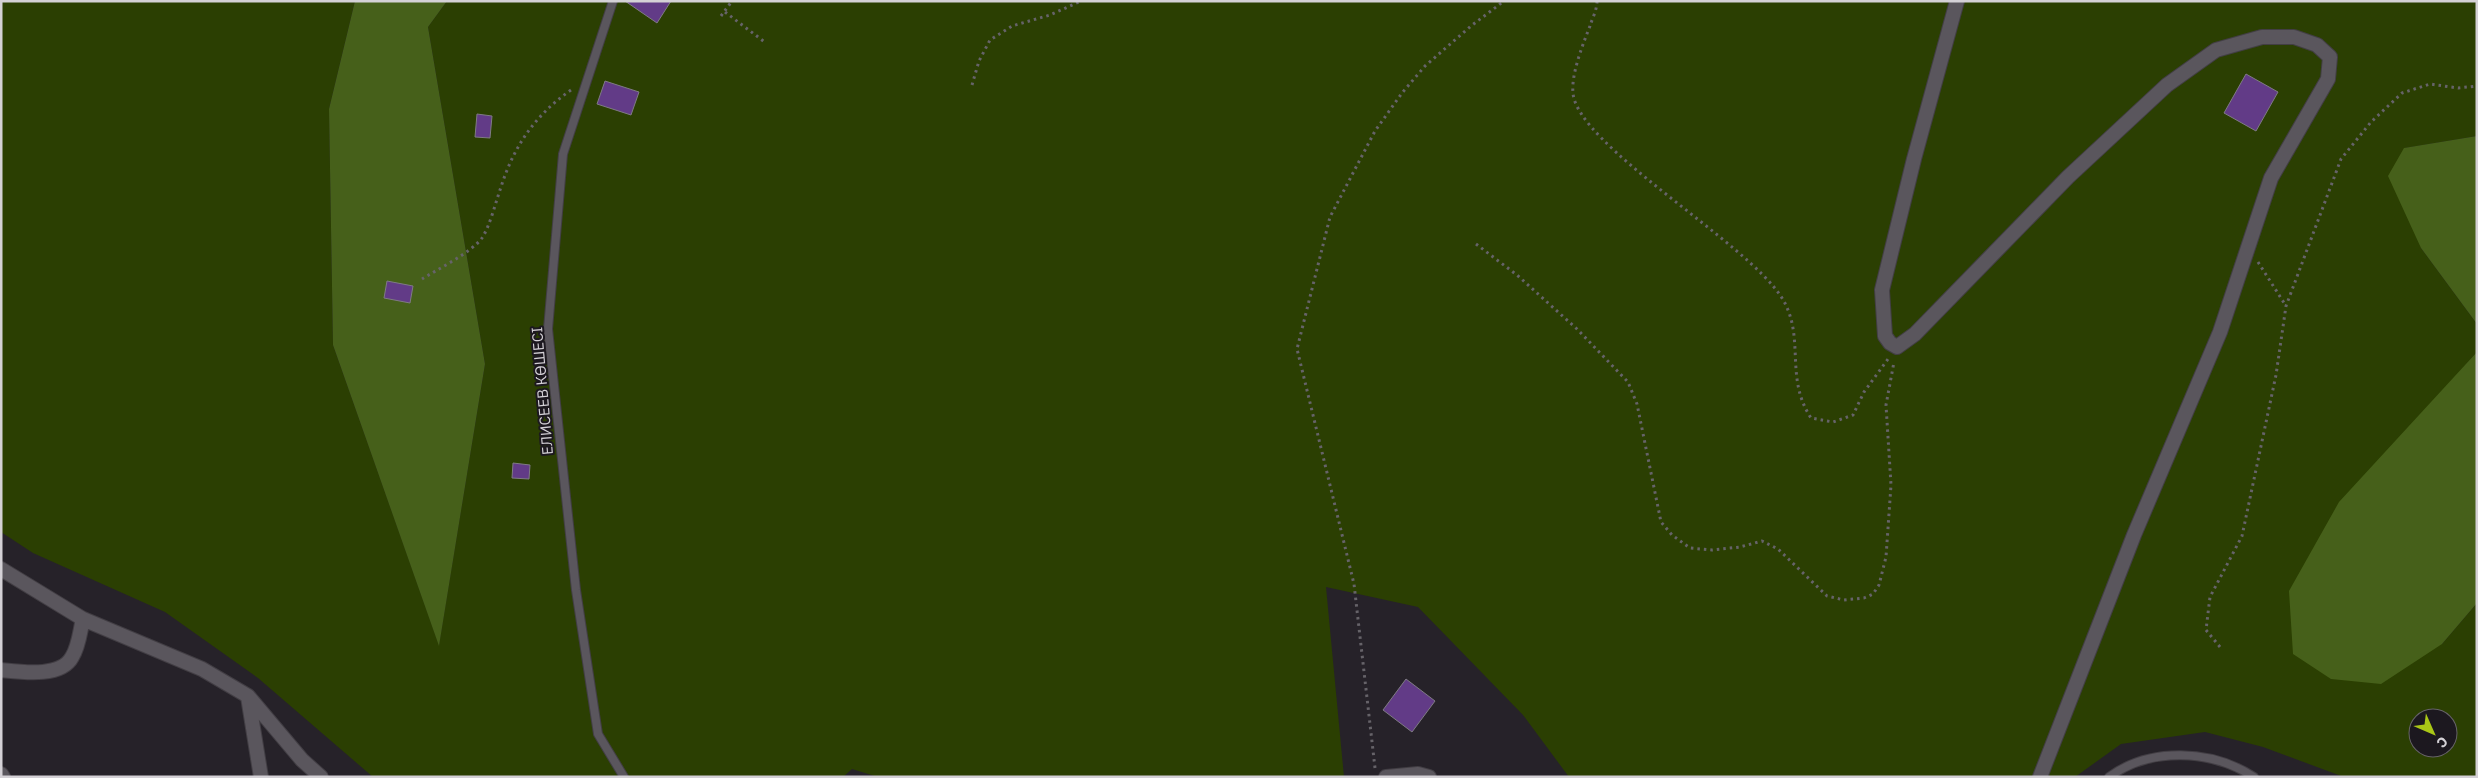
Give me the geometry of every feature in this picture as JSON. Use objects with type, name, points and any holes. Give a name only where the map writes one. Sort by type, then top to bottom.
[{"type":"street","points":[[1957,1],[1914,159],[1882,290],[1885,336],[1890,344],[1897,346],[1915,334],[2068,177],[2167,85],[2216,50],[2262,37],[2294,38],[2317,45],[2330,56],[2328,79],[2271,178],[2246,248],[2220,332],[2131,544],[2040,777]]},
{"type":"street","points":[[1,569],[83,618],[202,669],[248,696],[302,760],[321,777]]},
{"type":"street","points":[[1,670],[41,672],[62,668],[72,658],[83,618]]},
{"type":"street","points":[[248,696],[260,777]]},
{"type":"street","points":[[1386,777],[1418,774],[1429,777]]},
{"type":"lane","name":"ЕЛИСЕЕВ КӨШЕСІ","points":[[613,1],[563,154],[548,329],[576,590],[598,734],[624,777]]},
{"type":"lane","points":[[2109,777],[2121,768],[2162,755],[2183,755],[2221,761],[2254,777]]},
{"type":"path","points":[[721,16],[732,1]]},
{"type":"path","points":[[972,85],[979,61],[990,40],[1012,26],[1050,15],[1081,1]]},
{"type":"path","points":[[1376,777],[1354,584],[1297,349],[1330,217],[1375,131],[1402,93],[1426,66],[1470,26],[1504,1]]},
{"type":"path","points":[[1598,1],[1581,49],[1574,80],[1573,93],[1580,112],[1617,153],[1753,264],[1782,299],[1795,332],[1796,380],[1802,404],[1811,418],[1833,422],[1853,415],[1864,392],[1897,346]]},
{"type":"path","points":[[725,12],[766,43]]},
{"type":"path","points":[[422,279],[460,256],[482,238],[508,166],[526,132],[558,99],[588,78]]},
{"type":"path","points":[[2220,648],[2206,630],[2210,597],[2242,536],[2276,375],[2286,306],[2341,160],[2371,122],[2402,93],[2430,84],[2458,88],[2477,86]]},
{"type":"path","points":[[1476,244],[1517,275],[1577,330],[1628,382],[1637,404],[1662,522],[1672,535],[1690,548],[1712,550],[1762,542],[1778,549],[1827,596],[1844,600],[1864,598],[1873,594],[1879,585],[1886,557],[1891,485],[1886,405],[1897,346]]},
{"type":"path","points":[[2246,248],[2265,269],[2286,306]]},
{"type":"green space","points":[[1,1],[355,1],[329,109],[333,345],[439,645],[485,364],[428,27],[447,1],[2477,1],[2477,136],[2405,148],[2421,248],[2477,324],[2477,352],[2441,393],[2442,644],[2477,603],[2477,777],[2344,777],[2263,747],[2205,732],[2121,744],[2075,777],[1569,777],[1523,715],[1418,607],[1326,587],[1344,777],[878,777],[852,769],[843,777],[373,777],[258,678],[165,612],[33,553],[1,532]]},
{"type":"green space","points":[[355,1],[447,1],[428,27],[485,364],[439,646],[333,345],[329,109]]},
{"type":"green space","points":[[2477,136],[2477,324],[2421,248],[2388,176],[2404,148]]},
{"type":"green space","points":[[2477,352],[2477,603],[2442,644],[2381,684],[2331,679],[2293,654],[2289,591],[2339,502]]},
{"type":"building","points":[[625,1],[671,1],[657,23]]},
{"type":"building","points":[[2246,74],[2278,92],[2256,131],[2224,113]]},
{"type":"building","points":[[605,81],[639,92],[631,115],[597,104]]},
{"type":"building","points":[[477,114],[492,116],[490,138],[475,137]]},
{"type":"building","points":[[387,281],[413,286],[410,303],[384,298]]},
{"type":"building","points":[[513,463],[530,465],[529,479],[512,478]]},
{"type":"building","points":[[1406,679],[1435,701],[1412,732],[1383,710]]}]
